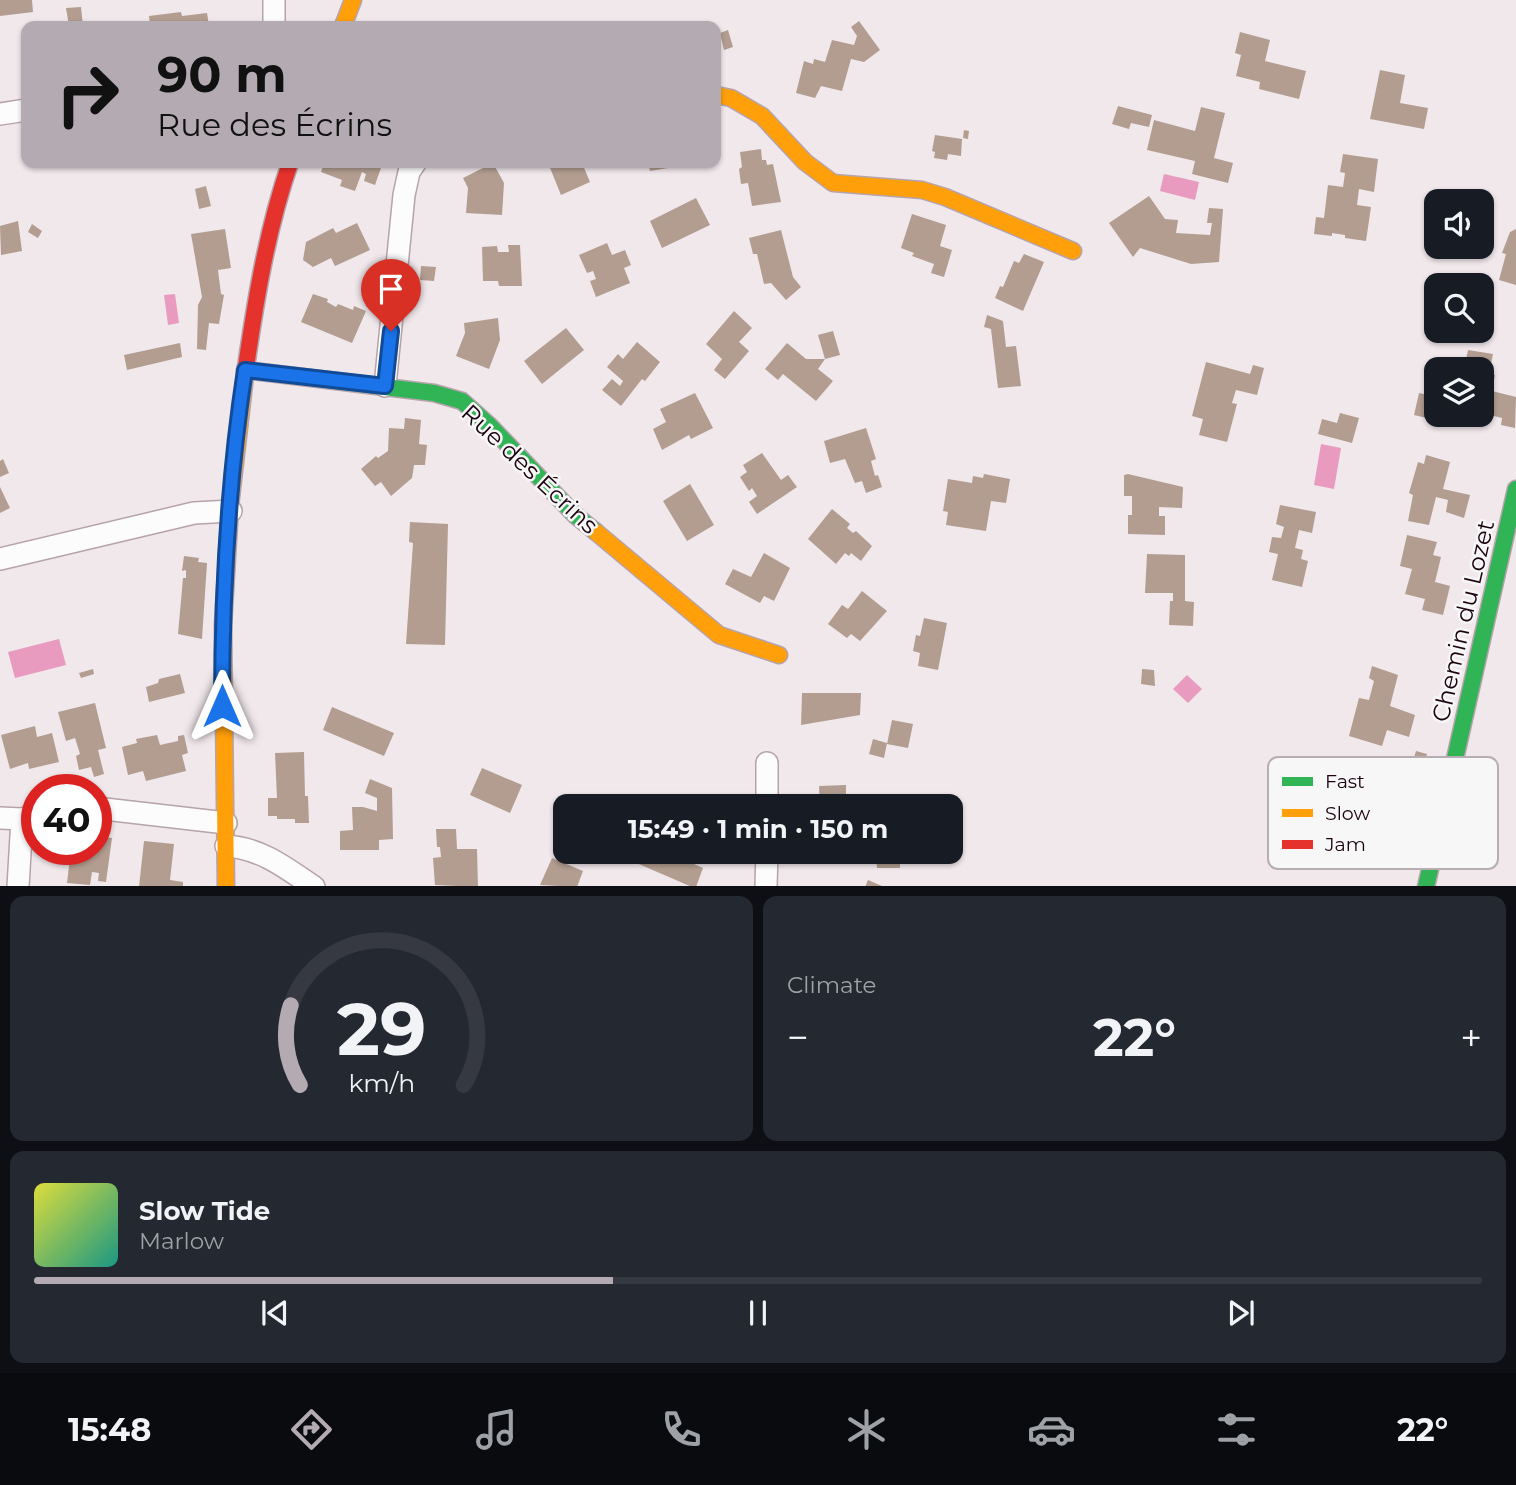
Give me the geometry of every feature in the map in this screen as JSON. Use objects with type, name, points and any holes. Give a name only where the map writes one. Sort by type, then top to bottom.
[{"type":"street","points":[[274,0],[274,21]]},
{"type":"street","points":[[345,21],[354,0]]},
{"type":"street","points":[[721,96],[731,97],[762,116],[805,162],[833,183],[922,190],[945,197],[1073,251]]},
{"type":"street","points":[[0,114],[21,111]]},
{"type":"street","points":[[270,226],[276,168]]},
{"type":"street","points":[[226,886],[222,661],[231,511],[245,370],[261,270],[270,226],[288,168]]},
{"type":"street","points":[[385,386],[404,195],[412,168]]},
{"type":"street","name":"Rue des Écrins","points":[[245,370],[385,386],[434,393],[462,401],[490,426],[575,515],[719,635],[779,655]]},
{"type":"street","name":"Chemin du Lozet","points":[[1458,757],[1509,555],[1516,489]]},
{"type":"street","points":[[0,559],[194,513],[231,511]]},
{"type":"street","points":[[767,763],[767,794]]},
{"type":"street","points":[[112,810],[226,823]]},
{"type":"street","points":[[0,818],[21,817]]},
{"type":"street","points":[[226,846],[241,847],[267,856],[312,886]]},
{"type":"street","points":[[766,864],[766,886]]},
{"type":"street","points":[[18,886],[21,865]]},
{"type":"street","name":"Chemin du Lozet","points":[[1426,886],[1430,869]]},
{"type":"shaded area","points":[[1164,174],[1199,182],[1195,200],[1160,191]]},
{"type":"shaded area","points":[[175,294],[179,323],[168,325],[164,295]]},
{"type":"shaded area","points":[[1321,444],[1341,448],[1334,489],[1314,485]]},
{"type":"shaded area","points":[[59,639],[66,665],[15,678],[8,652]]},
{"type":"shaded area","points":[[1187,675],[1202,689],[1188,703],[1173,689]]},
{"type":"building","points":[[0,0],[32,0],[33,12],[0,16]]},
{"type":"building","points":[[81,7],[82,21],[68,21],[66,8]]},
{"type":"building","points":[[181,12],[182,16],[207,13],[208,21],[150,21],[149,16]]},
{"type":"building","points":[[859,21],[880,50],[864,62],[851,59],[842,91],[821,86],[815,98],[796,93],[804,61],[813,64],[814,59],[825,62],[832,40],[854,45],[857,36],[851,27]]},
{"type":"building","points":[[728,30],[733,47],[724,50],[721,33]]},
{"type":"building","points":[[1240,32],[1270,40],[1265,61],[1306,71],[1299,99],[1259,89],[1260,82],[1236,76],[1241,55],[1235,53]]},
{"type":"building","points":[[1380,70],[1405,75],[1400,103],[1428,108],[1424,129],[1370,119]]},
{"type":"building","points":[[1118,106],[1152,115],[1149,127],[1131,123],[1129,129],[1112,124]]},
{"type":"building","points":[[1201,107],[1225,113],[1214,158],[1233,163],[1228,183],[1192,174],[1195,161],[1147,150],[1154,120],[1195,131]]},
{"type":"building","points":[[964,130],[969,131],[968,139],[963,138]]},
{"type":"building","points":[[935,135],[962,139],[961,156],[948,154],[947,160],[934,158],[935,152],[932,151]]},
{"type":"building","points":[[761,149],[762,160],[766,160],[767,165],[773,164],[781,202],[752,206],[748,183],[741,184],[740,152]]},
{"type":"building","points":[[1343,154],[1378,159],[1374,192],[1359,189],[1357,205],[1371,207],[1366,241],[1332,233],[1332,236],[1314,234],[1316,217],[1324,218],[1328,185],[1343,187],[1345,173],[1340,172]]},
{"type":"building","points":[[322,168],[381,168],[375,185],[364,181],[366,174],[362,172],[355,191],[340,186],[342,180],[321,172]]},
{"type":"building","points":[[483,168],[496,168],[504,183],[502,215],[466,213],[468,188],[463,178]]},
{"type":"building","points":[[550,168],[584,168],[590,182],[561,195]]},
{"type":"building","points":[[206,186],[211,206],[199,209],[195,189]]},
{"type":"building","points":[[1149,196],[1165,219],[1178,220],[1176,233],[1210,235],[1212,223],[1207,223],[1209,208],[1223,209],[1219,262],[1191,264],[1140,248],[1133,257],[1109,223]]},
{"type":"building","points":[[696,198],[710,225],[662,248],[650,221]]},
{"type":"building","points":[[912,214],[946,225],[940,246],[952,250],[944,277],[931,273],[934,264],[912,256],[914,253],[901,248]]},
{"type":"building","points":[[18,221],[22,251],[1,255],[0,226]]},
{"type":"building","points":[[357,223],[370,250],[335,266],[331,258],[313,267],[303,260],[306,242],[333,228],[336,233]]},
{"type":"building","points":[[32,224],[42,231],[38,238],[28,232]]},
{"type":"building","points":[[225,229],[231,268],[218,270],[221,294],[224,295],[219,324],[209,323],[206,350],[197,349],[198,305],[202,297],[191,234]]},
{"type":"building","points":[[1516,229],[1516,285],[1499,280],[1506,254],[1502,253],[1510,232]]},
{"type":"building","points":[[781,230],[793,277],[801,287],[786,300],[771,283],[764,284],[757,254],[753,254],[749,238]]},
{"type":"building","points":[[607,243],[612,255],[625,250],[631,265],[624,268],[630,283],[596,297],[590,281],[596,279],[593,271],[587,273],[579,255]]},
{"type":"building","points":[[508,245],[520,245],[522,286],[499,286],[498,281],[483,281],[482,247],[497,246],[498,252],[509,252]]},
{"type":"building","points":[[1024,254],[1044,262],[1023,311],[995,298],[1014,261],[1019,263]]},
{"type":"building","points":[[421,266],[436,267],[434,281],[420,280]]},
{"type":"building","points":[[313,294],[328,299],[327,302],[336,307],[338,304],[353,310],[354,306],[366,311],[352,343],[301,322]]},
{"type":"building","points":[[734,311],[752,328],[739,342],[749,351],[725,379],[714,370],[722,359],[706,344]]},
{"type":"building","points":[[987,315],[1003,321],[1006,347],[1016,346],[1021,386],[998,388],[991,329],[984,327]]},
{"type":"building","points":[[498,318],[500,340],[489,369],[456,356],[465,333],[464,323]]},
{"type":"building","points":[[566,328],[584,350],[542,384],[524,361]]},
{"type":"building","points":[[833,331],[840,355],[825,359],[818,335]]},
{"type":"building","points":[[637,342],[660,362],[645,381],[642,379],[621,406],[602,390],[612,379],[620,386],[623,381],[607,367],[618,354],[623,359]]},
{"type":"building","points":[[180,343],[182,357],[127,370],[124,355]]},
{"type":"building","points":[[787,343],[806,359],[825,359],[818,369],[833,381],[816,401],[783,374],[778,380],[765,369]]},
{"type":"building","points":[[1468,350],[1493,354],[1492,357],[1467,357]]},
{"type":"building","points":[[1206,362],[1250,374],[1253,365],[1264,368],[1257,395],[1236,390],[1232,403],[1237,404],[1227,442],[1199,435],[1203,419],[1192,416]]},
{"type":"building","points":[[1494,392],[1516,397],[1515,428],[1501,425],[1502,418],[1494,416]]},
{"type":"building","points":[[695,393],[713,428],[691,439],[689,435],[662,450],[653,429],[666,422],[660,409]]},
{"type":"building","points":[[1419,393],[1424,394],[1424,417],[1414,415]]},
{"type":"building","points":[[1340,413],[1359,418],[1352,443],[1318,434],[1322,419],[1337,423]]},
{"type":"building","points":[[405,418],[421,420],[419,444],[427,445],[425,465],[414,465],[412,478],[391,496],[381,482],[375,486],[361,469],[376,456],[378,458],[388,451],[389,428],[404,429]]},
{"type":"building","points":[[866,428],[876,459],[871,461],[875,476],[878,475],[882,487],[866,493],[862,481],[855,483],[845,459],[830,463],[824,441]]},
{"type":"building","points":[[762,453],[781,480],[788,475],[797,487],[757,514],[749,502],[757,496],[752,488],[749,491],[740,477],[747,472],[743,465]]},
{"type":"building","points":[[1426,455],[1450,462],[1443,489],[1470,495],[1464,518],[1446,512],[1448,500],[1436,497],[1429,525],[1408,521],[1413,495],[1409,493],[1418,462],[1424,464]]},
{"type":"building","points":[[3,459],[9,473],[0,477],[0,461]]},
{"type":"building","points":[[984,474],[1010,479],[1006,503],[991,501],[986,531],[946,525],[948,512],[943,511],[948,479],[972,483],[973,476],[983,478]]},
{"type":"building","points":[[1124,475],[1183,487],[1182,508],[1159,507],[1159,516],[1165,516],[1165,535],[1128,534],[1132,496],[1124,496]]},
{"type":"building","points":[[690,484],[714,525],[687,541],[663,501]]},
{"type":"building","points":[[0,487],[10,508],[0,513]]},
{"type":"building","points":[[1280,505],[1316,512],[1312,533],[1299,530],[1295,548],[1303,550],[1301,559],[1308,561],[1302,587],[1272,580],[1278,554],[1269,552],[1272,537],[1281,538],[1284,527],[1276,524]]},
{"type":"building","points":[[832,509],[850,524],[847,528],[853,533],[856,531],[872,546],[861,561],[851,553],[849,556],[845,553],[836,564],[808,539]]},
{"type":"building","points":[[410,522],[448,524],[445,645],[406,644],[413,543],[409,542]]},
{"type":"building","points":[[1407,535],[1437,542],[1433,555],[1441,557],[1435,582],[1450,586],[1443,615],[1422,610],[1425,599],[1405,594],[1412,569],[1400,566]]},
{"type":"building","points":[[764,553],[790,568],[774,601],[764,596],[760,603],[725,584],[733,569],[751,577]]},
{"type":"building","points":[[1147,554],[1185,555],[1185,601],[1194,602],[1193,626],[1169,625],[1173,593],[1145,593]]},
{"type":"building","points":[[184,556],[199,558],[198,562],[207,563],[202,639],[178,634],[183,578],[186,578],[186,570],[182,571]]},
{"type":"building","points":[[862,591],[887,611],[860,641],[851,634],[847,638],[828,624],[842,605],[848,609]]},
{"type":"building","points":[[924,618],[947,623],[938,670],[918,666],[920,653],[913,651],[916,635],[920,636]]},
{"type":"building","points":[[1372,666],[1398,675],[1390,706],[1415,715],[1409,737],[1387,730],[1382,746],[1349,736],[1359,698],[1369,700],[1374,681],[1369,678]]},
{"type":"building","points":[[93,669],[94,674],[81,678],[79,673]]},
{"type":"building","points":[[1142,669],[1154,670],[1155,686],[1141,684]]},
{"type":"building","points":[[180,674],[185,693],[149,702],[146,687],[158,683],[159,679]]},
{"type":"building","points":[[802,693],[861,693],[860,715],[801,725]]},
{"type":"building","points":[[95,703],[106,748],[98,750],[104,774],[93,774],[91,767],[79,770],[76,756],[80,754],[75,738],[66,741],[58,712]]},
{"type":"building","points":[[332,707],[394,733],[384,756],[323,730]]},
{"type":"building","points":[[892,720],[913,724],[908,748],[887,744]]},
{"type":"building","points":[[35,726],[37,737],[52,733],[59,762],[29,769],[28,763],[10,769],[1,735]]},
{"type":"building","points":[[157,735],[160,745],[178,741],[178,736],[184,735],[188,753],[182,755],[186,771],[146,781],[143,771],[128,775],[122,747],[137,743],[136,739]]},
{"type":"building","points":[[873,739],[887,743],[884,758],[869,754]]},
{"type":"building","points":[[1416,751],[1427,754],[1426,757],[1414,757]]},
{"type":"building","points":[[304,752],[309,823],[295,823],[295,819],[268,816],[268,798],[277,798],[275,753]]},
{"type":"building","points":[[482,768],[522,785],[510,813],[470,795]]},
{"type":"building","points":[[370,779],[392,788],[393,839],[379,840],[379,850],[340,850],[340,831],[353,830],[352,807],[377,811],[377,798],[365,793]]},
{"type":"building","points":[[846,785],[846,794],[819,794],[819,786]]},
{"type":"building","points":[[436,829],[456,829],[457,849],[477,849],[478,886],[435,885],[433,858],[441,857],[440,847],[437,847]]},
{"type":"building","points":[[144,841],[174,844],[170,880],[183,882],[183,886],[139,886]]},
{"type":"building","points":[[552,858],[553,864],[566,864],[583,871],[577,886],[540,885]]},
{"type":"building","points":[[639,864],[694,864],[703,868],[696,886],[690,886]]},
{"type":"building","points":[[877,864],[900,864],[900,868],[877,868]]},
{"type":"building","points":[[69,865],[108,865],[106,882],[98,881],[99,873],[92,872],[90,885],[67,883]]},
{"type":"building","points":[[868,880],[882,886],[865,886]]},
{"type":"traffic: fast","points":[[245,370],[434,393],[462,401],[490,426],[575,515],[596,532]]},
{"type":"traffic: fast","points":[[1455,757],[1516,489]]},
{"type":"traffic: fast","points":[[1426,886],[1430,869]]},
{"type":"traffic: slow","points":[[345,21],[353,0]]},
{"type":"traffic: slow","points":[[721,96],[731,98],[762,116],[805,162],[833,183],[922,190],[945,197],[1073,251]]},
{"type":"traffic: slow","points":[[226,886],[223,625],[230,506],[246,367]]},
{"type":"traffic: slow","points":[[596,532],[719,635],[779,655]]},
{"type":"traffic: jam","points":[[246,367],[258,290],[288,168]]},
{"type":"route","points":[[222,706],[223,635],[231,511],[245,370],[385,386],[391,331]]}]
